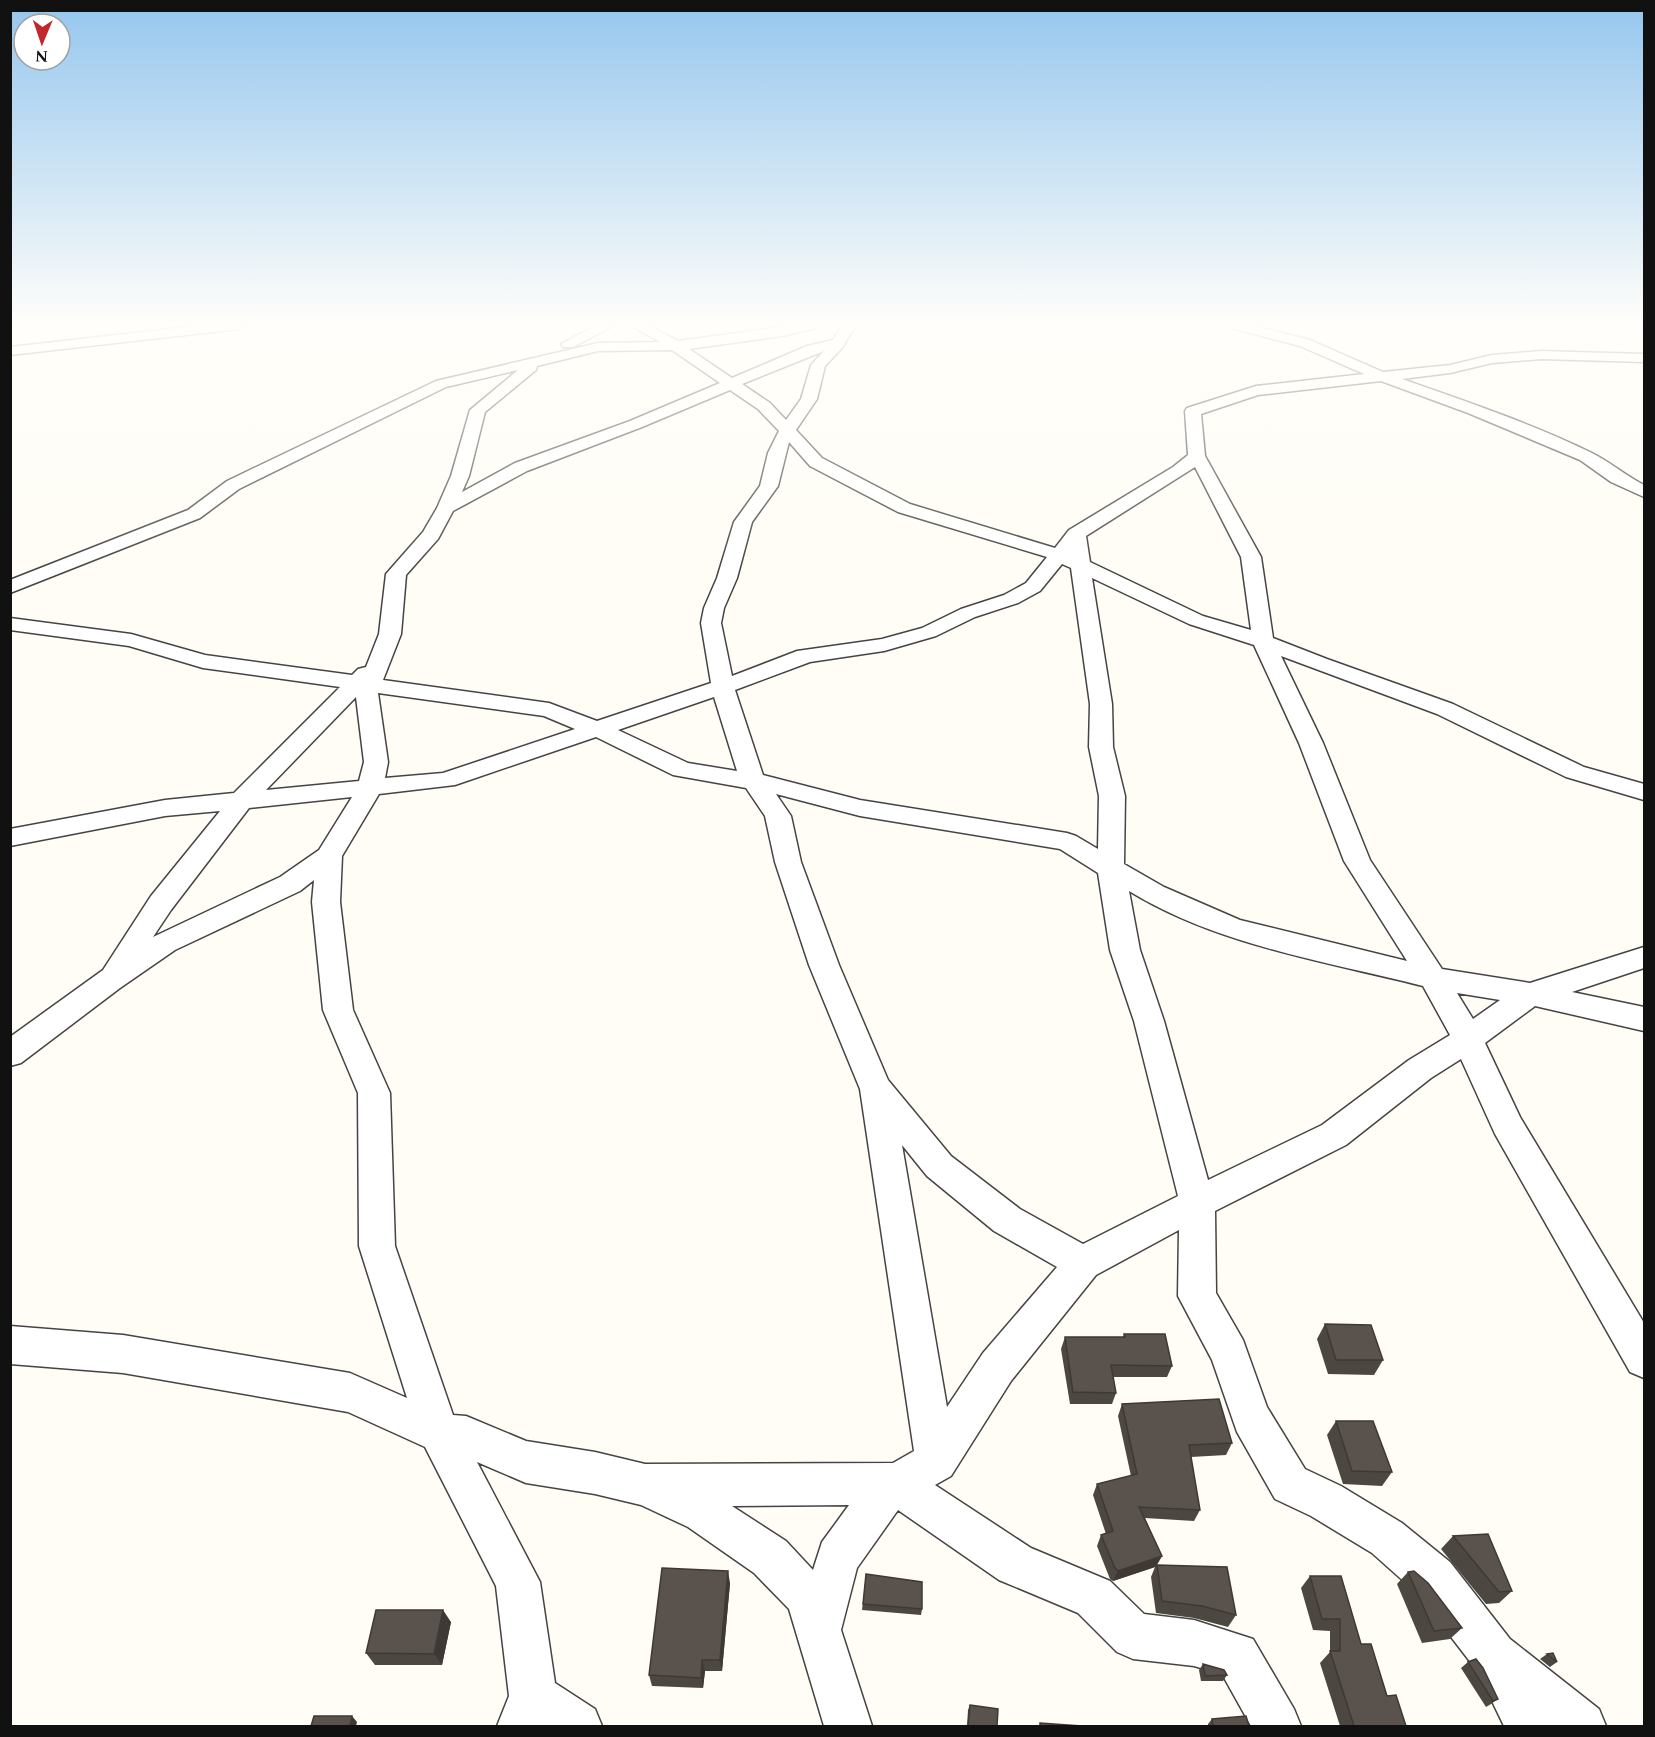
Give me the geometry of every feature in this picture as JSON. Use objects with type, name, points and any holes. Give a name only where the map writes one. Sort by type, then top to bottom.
[{"type":"street","points":[[10,587],[194,514],[233,485],[396,406]]},
{"type":"street","points":[[110,980],[161,903],[241,801],[368,677],[390,634],[396,574],[431,536],[447,508],[478,410],[483,406]]},
{"type":"street","points":[[447,508],[521,467],[679,406]]},
{"type":"street","points":[[764,406],[816,462],[904,508],[1070,560],[1196,620],[1263,641],[1319,664],[1445,709],[1575,772],[1644,792]]},
{"type":"street","points":[[804,406],[787,431],[776,453],[769,486],[743,522],[711,623],[727,705],[753,782],[778,816],[789,862],[824,965],[875,1087],[936,1461]]},
{"type":"street","points":[[1209,406],[1193,411],[1197,456],[1224,503],[1251,558],[1263,641],[1311,743],[1357,861],[1433,978],[1468,1039],[1507,1124],[1644,1359]]},
{"type":"street","points":[[1463,406],[1586,456],[1617,478],[1644,492]]},
{"type":"street","points":[[1197,456],[1179,471],[1076,534],[1070,560],[1101,704],[1101,747],[1112,796],[1111,868],[1125,950],[1149,1021],[1197,1203],[1197,1296],[1229,1353],[1251,1418],[1290,1484],[1326,1501],[1387,1538],[1434,1578],[1494,1655],[1529,1726]]},
{"type":"street","points":[[10,837],[165,808],[446,780],[778,668],[805,656],[884,645],[929,632],[968,613],[1011,599],[1033,587],[1070,560]]},
{"type":"street","points":[[10,624],[131,640],[203,661],[368,677],[549,710],[596,728],[682,770],[753,782],[860,808],[1067,842],[1155,894],[1233,928],[1433,978],[1530,994],[1644,1019]]},
{"type":"street","points":[[10,1054],[110,980],[165,943],[290,884],[329,856],[370,788],[376,762],[367,693],[368,677]]},
{"type":"street","points":[[329,856],[326,902],[338,1010],[374,1094],[377,1246],[439,1433],[518,1581],[527,1711],[578,1726]]},
{"type":"street","points":[[819,1630],[838,1558],[887,1489],[936,1461],[997,1367],[1083,1263],[1334,1135],[1420,1069],[1468,1039],[1530,994],[1644,957]]},
{"type":"street","points":[[875,1087],[939,1166],[1007,1220],[1083,1263]]},
{"type":"street","points":[[10,1345],[123,1354],[209,1371],[350,1393],[439,1433],[466,1437],[526,1462],[595,1473],[645,1485],[703,1512],[770,1557],[807,1596],[848,1726]]},
{"type":"street","points":[[645,1485],[897,1484],[1015,1564],[1094,1597],[1133,1636],[1194,1642],[1237,1655],[1276,1726]]},
{"type":"street","points":[[1494,1655],[1582,1726]]},
{"type":"building","points":[[1325,1324],[1371,1325],[1383,1360],[1336,1360]]},
{"type":"building","points":[[1124,1334],[1165,1334],[1172,1366],[1111,1365],[1116,1393],[1073,1392],[1065,1337],[1125,1337]]},
{"type":"building","points":[[1219,1399],[1232,1443],[1189,1445],[1200,1510],[1139,1507],[1162,1556],[1118,1571],[1101,1535],[1113,1531],[1097,1484],[1137,1474],[1122,1404]]},
{"type":"building","points":[[1336,1421],[1373,1421],[1392,1472],[1352,1471]]},
{"type":"building","points":[[1488,1534],[1512,1591],[1499,1592],[1453,1536]]},
{"type":"building","points":[[1157,1565],[1227,1567],[1236,1615],[1202,1606],[1162,1601]]},
{"type":"building","points":[[662,1568],[728,1571],[720,1660],[702,1660],[701,1678],[649,1675]]},
{"type":"building","points":[[1414,1571],[1428,1583],[1462,1628],[1434,1631],[1408,1572]]},
{"type":"building","points":[[866,1574],[922,1582],[922,1609],[863,1604]]},
{"type":"building","points":[[1310,1576],[1341,1576],[1361,1644],[1371,1644],[1387,1696],[1396,1695],[1406,1726],[1354,1726],[1330,1651],[1340,1651],[1340,1619],[1322,1619]]},
{"type":"building","points":[[376,1610],[443,1610],[434,1654],[366,1653]]},
{"type":"building","points":[[1553,1653],[1557,1662],[1547,1654]]},
{"type":"building","points":[[1476,1659],[1498,1699],[1493,1701],[1468,1662]]},
{"type":"building","points":[[1203,1664],[1224,1670],[1227,1675],[1205,1676]]},
{"type":"building","points":[[970,1705],[998,1709],[997,1726],[968,1726]]},
{"type":"building","points":[[314,1716],[352,1716],[350,1726],[311,1726]]},
{"type":"building","points":[[1246,1716],[1249,1726],[1213,1726],[1212,1719]]},
{"type":"building","points":[[1040,1723],[1082,1726],[1040,1726]]}]
